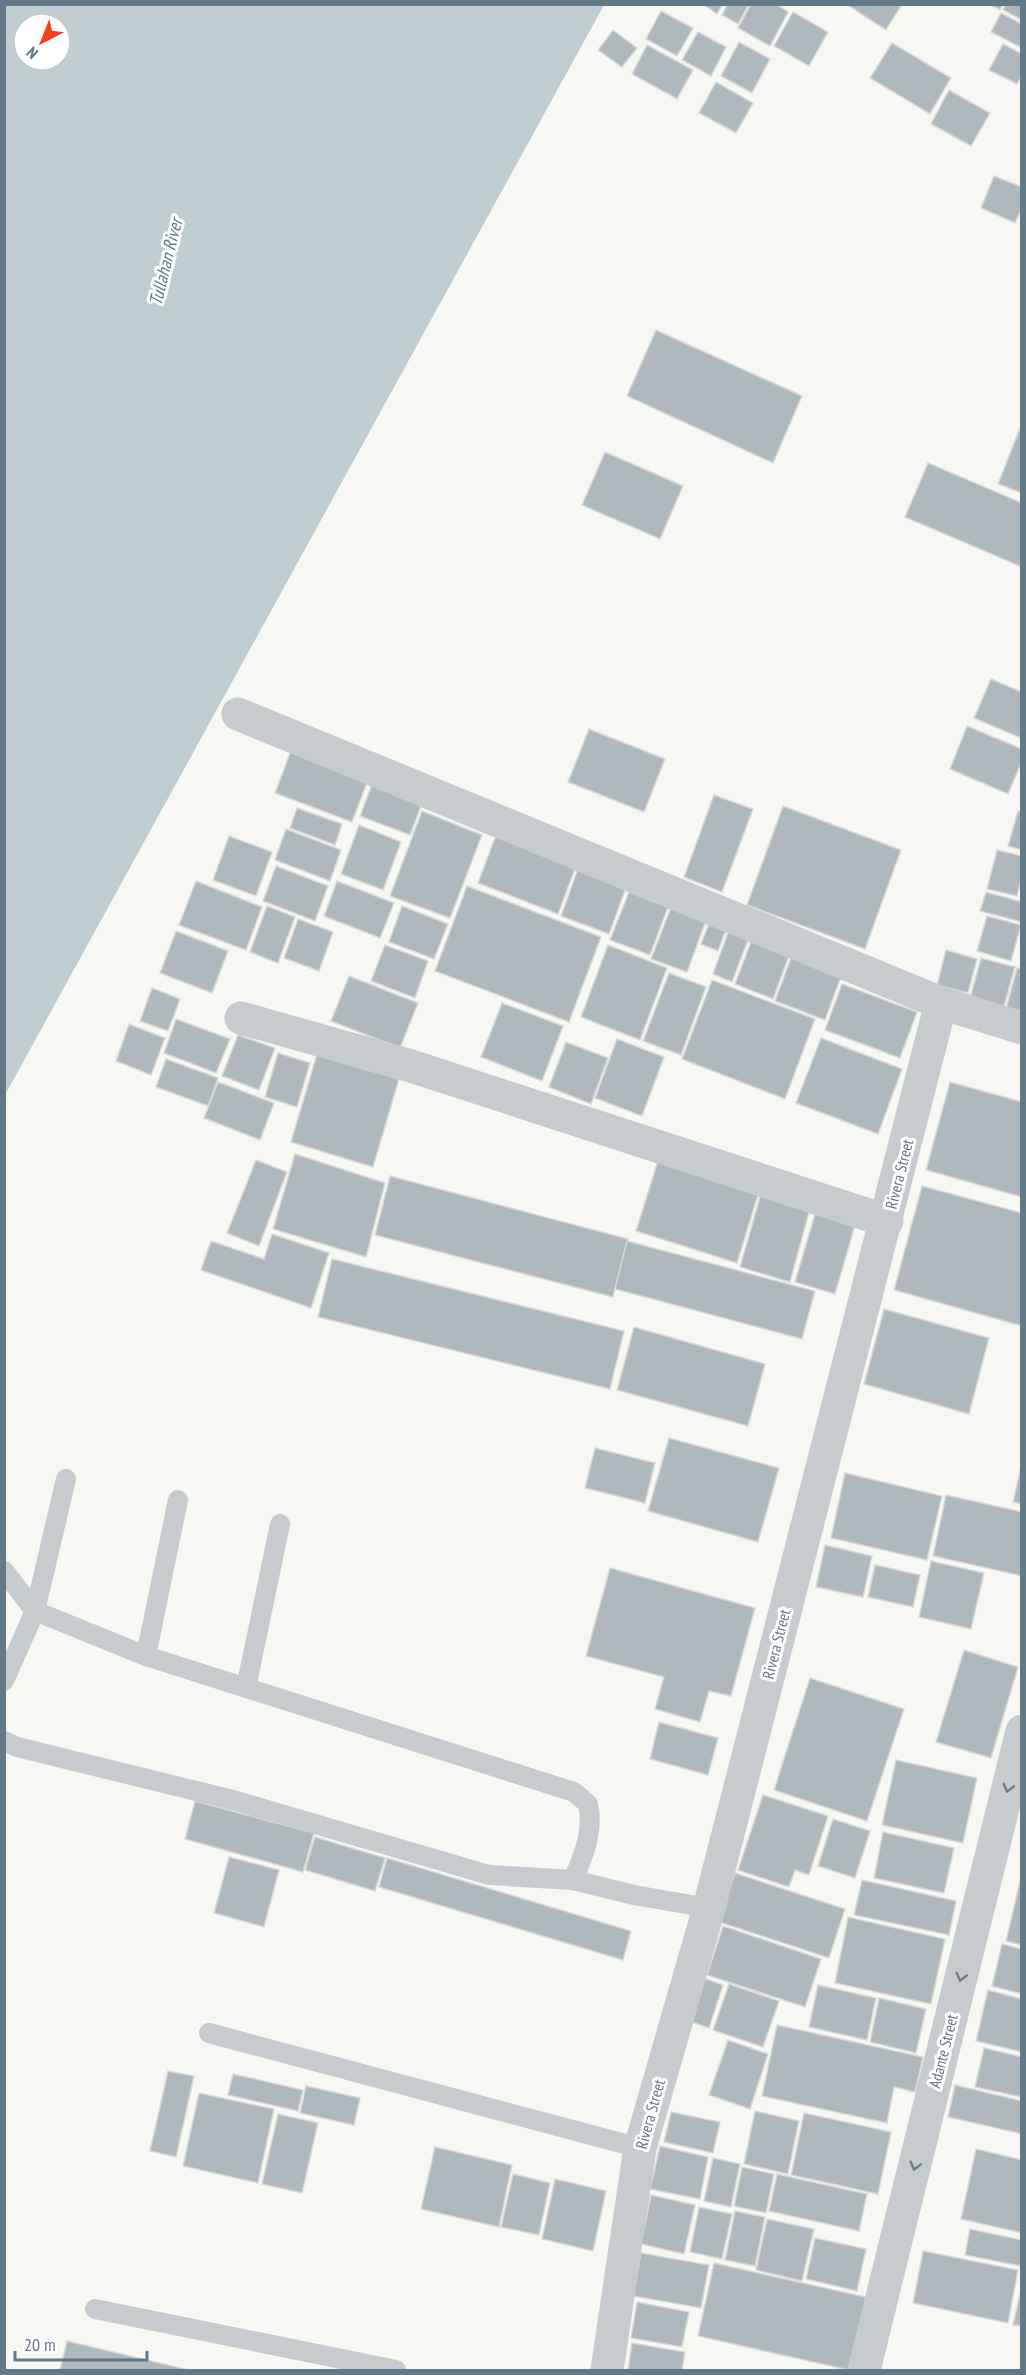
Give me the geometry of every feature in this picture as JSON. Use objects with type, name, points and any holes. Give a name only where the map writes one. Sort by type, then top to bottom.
[{"type":"street","points":[[238,714],[941,1003],[1022,1028]]},
{"type":"street","name":"Rivera Street","points":[[607,2370],[640,2148],[709,1908],[887,1221],[941,1003]]},
{"type":"street","points":[[240,1018],[411,1066],[887,1221]]},
{"type":"street","name":"Adante Street","points":[[864,2370],[1022,1731]]},
{"type":"lane","points":[[4,1681],[35,1611],[66,1479]]},
{"type":"lane","points":[[146,1656],[178,1500]]},
{"type":"lane","points":[[246,1688],[280,1524]]},
{"type":"lane","points":[[4,1570],[35,1611],[146,1656],[573,1792],[588,1804],[592,1821],[583,1859],[573,1880]]},
{"type":"lane","points":[[4,1741],[17,1747],[233,1800],[489,1875],[573,1880],[634,1895],[709,1908]]},
{"type":"lane","points":[[209,2033],[640,2148]]},
{"type":"lane","points":[[95,2309],[396,2370]]},
{"type":"water","name":"Tullahan River","points":[[4,5],[604,5],[5,1095]]},
{"type":"building","points":[[703,4],[723,4],[717,14]]},
{"type":"building","points":[[728,4],[749,4],[738,24],[722,15]]},
{"type":"building","points":[[751,4],[776,4],[788,12],[770,46],[738,28]]},
{"type":"building","points":[[846,4],[902,4],[886,30]]},
{"type":"building","points":[[989,4],[1003,4],[1000,10]]},
{"type":"building","points":[[1006,4],[1022,4],[1022,20],[1003,10]]},
{"type":"building","points":[[661,11],[693,28],[677,56],[646,39]]},
{"type":"building","points":[[793,12],[828,32],[809,66],[774,46]]},
{"type":"building","points":[[1001,13],[1022,24],[1022,48],[991,32]]},
{"type":"building","points":[[613,30],[637,48],[622,67],[598,50]]},
{"type":"building","points":[[698,32],[726,47],[711,76],[682,60]]},
{"type":"building","points":[[739,42],[770,59],[752,93],[721,76]]},
{"type":"building","points":[[892,43],[951,78],[930,114],[870,78]]},
{"type":"building","points":[[1003,44],[1022,54],[1022,76],[1017,84],[989,70]]},
{"type":"building","points":[[647,45],[693,70],[677,99],[632,74]]},
{"type":"building","points":[[716,82],[753,103],[736,133],[699,113]]},
{"type":"building","points":[[949,90],[990,113],[971,146],[931,124]]},
{"type":"building","points":[[994,176],[1022,187],[1022,208],[1015,223],[981,208]]},
{"type":"building","points":[[656,330],[802,396],[773,463],[627,396]]},
{"type":"building","points":[[1022,423],[1022,493],[998,484]]},
{"type":"building","points":[[605,452],[683,486],[660,539],[582,505]]},
{"type":"building","points":[[928,463],[1022,503],[1022,567],[905,517]]},
{"type":"building","points":[[991,679],[1022,692],[1021,738],[974,718]]},
{"type":"building","points":[[967,726],[1022,749],[1022,761],[1008,794],[950,769]]},
{"type":"building","points":[[589,729],[665,759],[644,812],[568,782]]},
{"type":"building","points":[[291,751],[368,780],[352,822],[275,793]]},
{"type":"building","points":[[373,782],[423,801],[410,835],[360,816]]},
{"type":"building","points":[[714,795],[753,809],[722,892],[684,877]]},
{"type":"building","points":[[783,806],[901,850],[865,949],[747,905]]},
{"type":"building","points":[[297,808],[342,824],[335,845],[290,828]]},
{"type":"building","points":[[422,811],[482,835],[450,918],[390,896]]},
{"type":"building","points":[[1018,811],[1022,812],[1022,850],[1008,846]]},
{"type":"building","points":[[359,825],[401,842],[383,890],[341,874]]},
{"type":"building","points":[[499,827],[579,858],[558,914],[478,883]]},
{"type":"building","points":[[286,829],[341,850],[330,881],[275,860]]},
{"type":"building","points":[[229,836],[272,852],[256,896],[213,880]]},
{"type":"building","points":[[997,850],[1022,856],[1022,877],[1017,896],[987,889]]},
{"type":"building","points":[[276,866],[328,886],[315,921],[263,901]]},
{"type":"building","points":[[579,866],[627,885],[609,934],[561,916]]},
{"type":"building","points":[[196,881],[262,907],[246,950],[179,925]]},
{"type":"building","points":[[337,881],[394,903],[380,938],[324,916]]},
{"type":"building","points":[[467,886],[601,937],[569,1022],[435,971]]},
{"type":"building","points":[[629,892],[668,907],[650,955],[610,940]]},
{"type":"building","points":[[986,892],[1022,902],[1022,922],[980,911]]},
{"type":"building","points":[[672,905],[707,918],[687,972],[651,959]]},
{"type":"building","points":[[267,906],[295,917],[278,963],[250,952]]},
{"type":"building","points":[[402,906],[448,924],[434,959],[389,942]]},
{"type":"building","points":[[712,916],[729,922],[718,951],[701,944]]},
{"type":"building","points":[[987,916],[1021,925],[1011,961],[977,951]]},
{"type":"building","points":[[298,919],[333,932],[319,971],[284,958]]},
{"type":"building","points":[[730,927],[750,935],[732,982],[713,974]]},
{"type":"building","points":[[176,931],[228,951],[212,993],[160,973]]},
{"type":"building","points":[[752,939],[790,953],[773,999],[735,984]]},
{"type":"building","points":[[385,945],[428,961],[415,998],[371,981]]},
{"type":"building","points":[[608,945],[667,968],[640,1040],[581,1017]]},
{"type":"building","points":[[946,950],[977,959],[968,993],[937,985]]},
{"type":"building","points":[[792,955],[842,974],[825,1020],[775,1001]]},
{"type":"building","points":[[981,958],[1015,967],[1003,1010],[969,1002]]},
{"type":"building","points":[[1017,968],[1022,969],[1022,1017],[1005,1012]]},
{"type":"building","points":[[669,973],[706,987],[681,1055],[643,1041]]},
{"type":"building","points":[[349,976],[418,1003],[400,1048],[331,1021]]},
{"type":"building","points":[[712,980],[815,1019],[785,1099],[682,1059]]},
{"type":"building","points":[[842,984],[917,1012],[900,1058],[825,1030]]},
{"type":"building","points":[[152,988],[180,999],[168,1031],[140,1021]]},
{"type":"building","points":[[502,1003],[563,1026],[542,1081],[481,1057]]},
{"type":"building","points":[[176,1019],[230,1039],[216,1073],[164,1053]]},
{"type":"building","points":[[129,1024],[165,1038],[151,1075],[116,1061]]},
{"type":"building","points":[[238,1035],[275,1048],[259,1090],[222,1076]]},
{"type":"building","points":[[821,1038],[902,1069],[878,1134],[796,1103]]},
{"type":"building","points":[[617,1039],[664,1057],[642,1116],[595,1098]]},
{"type":"building","points":[[566,1042],[608,1058],[591,1104],[549,1087]]},
{"type":"building","points":[[278,1053],[310,1063],[297,1107],[265,1097]]},
{"type":"building","points":[[317,1054],[399,1079],[373,1167],[291,1142]]},
{"type":"building","points":[[166,1059],[218,1078],[208,1106],[156,1087]]},
{"type":"building","points":[[218,1082],[274,1103],[260,1140],[204,1118]]},
{"type":"building","points":[[950,1082],[1022,1102],[1022,1197],[926,1170]]},
{"type":"building","points":[[295,1154],[385,1183],[366,1257],[273,1229]]},
{"type":"building","points":[[256,1160],[287,1172],[259,1246],[227,1233]]},
{"type":"building","points":[[658,1161],[759,1192],[737,1263],[636,1231]]},
{"type":"building","points":[[390,1176],[628,1239],[613,1297],[375,1235]]},
{"type":"building","points":[[922,1186],[1022,1213],[1022,1326],[894,1290]]},
{"type":"building","points":[[762,1190],[811,1205],[790,1282],[740,1267]]},
{"type":"building","points":[[818,1204],[858,1215],[835,1294],[795,1282]]},
{"type":"building","points":[[272,1234],[329,1253],[311,1308],[201,1270],[211,1241],[264,1259]]},
{"type":"building","points":[[627,1241],[815,1291],[802,1339],[615,1289]]},
{"type":"building","points":[[332,1259],[624,1331],[610,1389],[318,1317]]},
{"type":"building","points":[[884,1309],[989,1338],[969,1414],[864,1384]]},
{"type":"building","points":[[634,1327],[765,1364],[748,1426],[617,1390]]},
{"type":"building","points":[[669,1438],[779,1468],[758,1542],[648,1511]]},
{"type":"building","points":[[595,1448],[655,1463],[645,1503],[585,1488]]},
{"type":"building","points":[[1022,1462],[1022,1504],[1013,1502]]},
{"type":"building","points":[[845,1473],[942,1496],[927,1560],[831,1538]]},
{"type":"building","points":[[946,1495],[1022,1512],[1022,1576],[933,1556]]},
{"type":"building","points":[[825,1545],[872,1556],[863,1597],[816,1587]]},
{"type":"building","points":[[931,1561],[984,1573],[971,1629],[919,1617]]},
{"type":"building","points":[[875,1565],[920,1575],[913,1607],[868,1597]]},
{"type":"building","points":[[610,1568],[755,1608],[731,1696],[709,1691],[700,1722],[655,1709],[664,1677],[586,1656]]},
{"type":"building","points":[[964,1650],[1018,1667],[991,1758],[936,1742]]},
{"type":"building","points":[[810,1678],[904,1709],[867,1821],[774,1790]]},
{"type":"building","points":[[659,1722],[718,1738],[708,1775],[650,1759]]},
{"type":"building","points":[[896,1760],[977,1778],[963,1843],[882,1825]]},
{"type":"building","points":[[763,1795],[828,1816],[809,1875],[795,1870],[789,1887],[738,1870]]},
{"type":"building","points":[[195,1801],[314,1833],[303,1872],[185,1839]]},
{"type":"building","points":[[833,1819],[870,1831],[855,1878],[818,1866]]},
{"type":"building","points":[[883,1832],[954,1848],[944,1893],[874,1878]]},
{"type":"building","points":[[315,1837],[385,1858],[375,1891],[305,1870]]},
{"type":"building","points":[[229,1857],[279,1870],[264,1927],[214,1913]]},
{"type":"building","points":[[387,1858],[631,1931],[623,1960],[379,1887]]},
{"type":"building","points":[[735,1873],[845,1909],[829,1958],[719,1922]]},
{"type":"building","points":[[1022,1877],[1022,1945],[1006,1941]]},
{"type":"building","points":[[862,1880],[956,1901],[949,1935],[854,1915]]},
{"type":"building","points":[[848,1917],[945,1939],[931,2004],[835,1983]]},
{"type":"building","points":[[723,1926],[821,1959],[805,2007],[707,1975]]},
{"type":"building","points":[[1002,1944],[1022,1949],[1022,1994],[992,1986]]},
{"type":"building","points":[[701,1977],[723,1985],[709,2028],[686,2020]]},
{"type":"building","points":[[729,1984],[779,2001],[763,2047],[713,2030]]},
{"type":"building","points":[[818,1985],[876,1998],[867,2040],[809,2027]]},
{"type":"building","points":[[988,1990],[1022,1999],[1022,2052],[976,2041]]},
{"type":"building","points":[[879,1998],[926,2009],[916,2053],[870,2042]]},
{"type":"building","points":[[777,2025],[923,2057],[915,2092],[894,2087],[887,2123],[762,2096]]},
{"type":"building","points":[[728,2040],[768,2054],[750,2109],[709,2095]]},
{"type":"building","points":[[984,2048],[1022,2057],[1022,2097],[975,2087]]},
{"type":"building","points":[[168,2071],[194,2076],[176,2157],[150,2151]]},
{"type":"building","points":[[233,2074],[303,2090],[298,2111],[228,2095]]},
{"type":"building","points":[[955,2085],[1022,2101],[1022,2134],[948,2117]]},
{"type":"building","points":[[306,2086],[360,2098],[354,2125],[300,2113]]},
{"type":"building","points":[[199,2093],[274,2109],[258,2183],[183,2166]]},
{"type":"building","points":[[755,2111],[799,2121],[788,2174],[744,2164]]},
{"type":"building","points":[[671,2112],[720,2122],[713,2153],[664,2142]]},
{"type":"building","points":[[804,2113],[891,2132],[878,2194],[791,2175]]},
{"type":"building","points":[[278,2114],[318,2123],[302,2193],[262,2184]]},
{"type":"building","points":[[660,2146],[708,2157],[700,2199],[650,2189]]},
{"type":"building","points":[[435,2147],[512,2165],[499,2227],[421,2209]]},
{"type":"building","points":[[976,2149],[1022,2160],[1022,2233],[961,2219]]},
{"type":"building","points":[[713,2158],[740,2164],[731,2207],[704,2201]]},
{"type":"building","points":[[742,2167],[774,2174],[766,2213],[734,2206]]},
{"type":"building","points":[[513,2174],[550,2183],[539,2235],[501,2227]]},
{"type":"building","points":[[777,2174],[867,2194],[859,2231],[769,2211]]},
{"type":"building","points":[[555,2179],[606,2191],[593,2251],[542,2239]]},
{"type":"building","points":[[651,2195],[695,2205],[684,2254],[641,2244]]},
{"type":"building","points":[[699,2207],[732,2214],[722,2259],[690,2252]]},
{"type":"building","points":[[735,2211],[765,2217],[755,2266],[725,2260]]},
{"type":"building","points":[[767,2219],[814,2229],[802,2281],[756,2270]]},
{"type":"building","points":[[970,2229],[1022,2240],[1021,2266],[965,2255]]},
{"type":"building","points":[[815,2238],[866,2249],[857,2291],[806,2279]]},
{"type":"building","points":[[923,2251],[1018,2270],[1008,2323],[913,2303]]},
{"type":"building","points":[[641,2253],[709,2265],[701,2308],[633,2296]]},
{"type":"building","points":[[714,2263],[870,2298],[849,2370],[698,2336]]},
{"type":"building","points":[[1022,2285],[1022,2326],[1013,2325]]},
{"type":"building","points":[[637,2302],[689,2312],[682,2347],[631,2338]]},
{"type":"building","points":[[67,2341],[185,2369],[185,2370],[60,2370]]},
{"type":"building","points":[[632,2343],[685,2352],[682,2370],[628,2370]]}]
